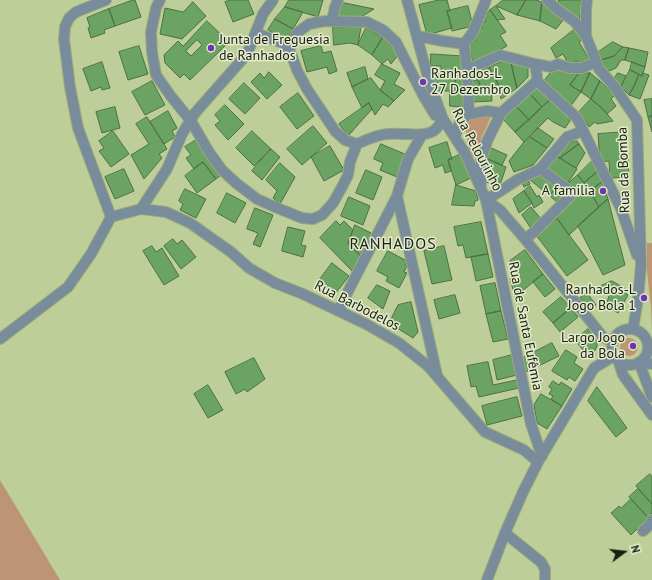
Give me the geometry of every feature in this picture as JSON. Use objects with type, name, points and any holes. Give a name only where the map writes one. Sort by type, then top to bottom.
[{"type":"street","points":[[106,0],[76,12],[69,18],[65,27],[64,39],[70,87],[78,128],[111,217]]},
{"type":"street","points":[[160,0],[156,8],[151,32],[152,52],[156,75],[191,121],[209,152],[222,170],[257,199],[275,208],[302,218],[313,219],[322,215],[333,203],[348,175],[350,162],[357,144]]},
{"type":"street","points":[[0,339],[68,287],[91,254],[111,217],[141,209],[167,169],[182,134],[195,113],[247,54],[264,14],[273,0]]},
{"type":"street","points":[[332,21],[338,0]]},
{"type":"street","name":"Rua Pelourinho","points":[[407,0],[429,81],[443,119],[465,153],[486,200],[500,210],[603,337],[612,342]]},
{"type":"street","points":[[469,114],[464,44],[473,32],[486,0]]},
{"type":"street","points":[[547,0],[574,21],[586,36]]},
{"type":"street","name":"Rua da Bomba","points":[[587,0],[586,36],[596,62],[599,69],[614,86],[637,120],[641,265],[638,299],[633,329]]},
{"type":"street","points":[[256,33],[286,44],[307,89],[335,131],[345,140],[357,144],[372,137],[386,134],[402,133],[422,135],[435,130],[443,119],[435,114],[424,97],[396,42],[383,30],[367,22],[326,21],[309,24],[297,33],[289,50]]},
{"type":"street","points":[[417,36],[464,44]]},
{"type":"street","points":[[467,70],[500,55],[535,64],[551,66],[558,64],[569,68],[582,68],[596,62]]},
{"type":"street","points":[[535,64],[537,81],[576,118],[583,131],[621,209],[641,265]]},
{"type":"street","points":[[481,188],[481,159],[488,139],[501,113],[537,81]]},
{"type":"street","points":[[455,137],[460,121],[469,114],[487,111],[501,113]]},
{"type":"street","points":[[486,200],[517,180],[540,169],[566,137],[583,131]]},
{"type":"street","points":[[338,311],[397,196],[408,159],[422,135]]},
{"type":"street","points":[[525,239],[572,194],[540,169]]},
{"type":"street","points":[[397,196],[438,378]]},
{"type":"street","name":"Rua de Santa Eufêmia","points":[[486,200],[531,424],[540,459]]},
{"type":"street","name":"Rua Barbodelos","points":[[141,209],[166,212],[190,223],[231,252],[249,268],[275,283],[303,294],[366,324],[399,343],[428,366],[485,432],[540,459]]},
{"type":"street","points":[[639,362],[645,356],[649,341],[638,331],[633,329],[622,330],[614,337],[612,347],[623,375],[652,415]]},
{"type":"street","points":[[487,580],[505,533],[523,492],[540,459],[594,368],[616,358]]},
{"type":"street","points":[[616,358],[622,363],[631,364],[639,362],[652,364]]},
{"type":"street","points":[[639,362],[652,397]]},
{"type":"street","points":[[643,531],[651,524],[652,520]]},
{"type":"street","points":[[505,533],[541,562],[545,568],[545,580]]},
{"type":"shaded area","points":[[481,114],[491,116],[482,136],[479,150],[474,157],[469,153],[463,122]]},
{"type":"shaded area","points":[[647,243],[652,243],[652,330],[647,271]]},
{"type":"shaded area","points":[[629,338],[635,341],[638,347],[635,353],[629,356],[623,353],[620,347],[623,341]]},
{"type":"shaded area","points":[[0,480],[60,580],[0,580]]},
{"type":"building","points":[[135,0],[141,17],[115,26],[109,9]]},
{"type":"building","points":[[231,0],[248,0],[254,14],[233,22],[225,2]]},
{"type":"building","points":[[289,0],[323,0],[318,17],[285,7]]},
{"type":"building","points":[[439,0],[447,0],[450,11],[447,11],[452,28],[427,35],[419,5]]},
{"type":"building","points":[[503,0],[526,0],[517,15],[496,6]]},
{"type":"building","points":[[526,0],[536,0],[542,2],[540,21],[517,15]]},
{"type":"building","points":[[559,0],[583,0],[579,21],[558,7]]},
{"type":"building","points":[[193,2],[206,16],[182,39],[160,34],[165,8],[183,12]]},
{"type":"building","points":[[340,2],[374,9],[356,20],[335,15]]},
{"type":"building","points":[[542,2],[564,19],[556,29],[540,21]]},
{"type":"building","points":[[468,6],[473,26],[452,31],[447,11]]},
{"type":"building","points":[[496,6],[505,19],[497,20],[490,10]]},
{"type":"building","points":[[285,7],[303,12],[293,29],[275,19]]},
{"type":"building","points":[[109,9],[115,26],[104,30],[105,33],[91,38],[87,18]]},
{"type":"building","points":[[490,10],[506,32],[500,35],[507,46],[473,64],[469,45],[472,44],[471,41],[475,40],[475,29],[482,28],[481,23],[486,21],[484,18]]},
{"type":"building","points":[[275,19],[293,29],[286,40],[268,30]]},
{"type":"building","name":"Junta de Freguesia de Ranhados","points":[[207,21],[229,42],[190,80],[184,74],[180,78],[165,63],[164,55],[178,41],[183,46]],"holes":[[[197,40],[202,45],[191,56],[186,51]]]},
{"type":"building","points":[[333,27],[361,27],[358,45],[350,43],[334,45]]},
{"type":"building","points":[[366,28],[383,37],[372,55],[358,45]]},
{"type":"building","points":[[575,29],[582,40],[579,42],[590,61],[580,66],[577,61],[569,65],[563,54],[556,58],[551,48]]},
{"type":"building","points":[[383,37],[399,54],[391,64],[388,59],[382,64],[372,55]]},
{"type":"building","points":[[613,42],[623,47],[614,56],[601,60],[597,53]]},
{"type":"building","points":[[139,46],[148,74],[128,80],[119,52]]},
{"type":"building","points":[[321,46],[323,53],[331,51],[337,71],[329,74],[327,67],[307,72],[301,51]]},
{"type":"building","points":[[623,47],[629,48],[625,60],[621,60],[616,68],[607,72],[601,60],[614,56]]},
{"type":"building","points":[[629,48],[648,52],[645,67],[625,60]]},
{"type":"building","points":[[431,54],[463,56],[464,72],[441,72],[441,66],[431,66]]},
{"type":"building","points":[[504,61],[511,62],[517,88],[501,99],[498,84],[489,67]]},
{"type":"building","points":[[102,62],[110,88],[102,90],[101,87],[91,91],[83,69]]},
{"type":"building","points":[[511,62],[528,66],[528,77],[517,88]]},
{"type":"building","points":[[632,62],[645,67],[642,76],[630,70]]},
{"type":"building","points":[[382,64],[400,73],[394,84],[405,90],[394,101],[380,90],[385,81],[375,75]]},
{"type":"building","points":[[365,67],[368,79],[352,87],[347,73]]},
{"type":"building","points":[[489,67],[498,84],[491,88],[482,89],[475,75]]},
{"type":"building","points":[[555,67],[561,67],[578,74],[570,85],[581,92],[570,107],[542,84]]},
{"type":"building","points":[[630,70],[639,74],[629,95],[621,87]]},
{"type":"building","points":[[269,72],[282,85],[267,99],[251,82],[260,73],[264,78]]},
{"type":"building","points":[[434,72],[455,72],[456,91],[436,91]]},
{"type":"building","points":[[455,72],[464,72],[464,91],[456,91]]},
{"type":"building","points":[[590,73],[581,92],[570,85],[578,74]]},
{"type":"building","points":[[590,73],[600,81],[591,99],[581,92]]},
{"type":"building","points":[[618,73],[626,76],[621,87],[614,79]]},
{"type":"building","points":[[643,73],[649,75],[640,99],[629,95],[639,74],[642,76]]},
{"type":"building","points":[[371,78],[380,90],[394,101],[388,107],[383,104],[375,115],[369,103],[362,108],[352,87]]},
{"type":"building","points":[[478,80],[482,89],[472,89],[471,82]]},
{"type":"building","points":[[152,81],[165,105],[145,115],[132,92]]},
{"type":"building","points":[[600,81],[615,95],[611,99],[616,106],[607,114],[591,99]]},
{"type":"building","points":[[244,83],[260,98],[245,114],[229,99]]},
{"type":"building","points":[[538,85],[551,99],[542,107],[530,94]]},
{"type":"building","points":[[491,88],[492,101],[473,102],[472,89]]},
{"type":"building","points":[[450,91],[464,91],[463,107],[450,106]]},
{"type":"building","points":[[298,93],[314,116],[297,129],[280,107]]},
{"type":"building","points":[[530,94],[542,107],[529,120],[516,106]]},
{"type":"building","points":[[551,99],[568,115],[570,121],[565,128],[548,118],[524,142],[515,132]]},
{"type":"building","points":[[591,99],[604,110],[613,121],[597,124],[595,122],[589,127],[579,112]]},
{"type":"building","points":[[652,99],[652,116],[648,117],[644,100]]},
{"type":"building","points":[[369,103],[372,109],[348,136],[339,124]]},
{"type":"building","points":[[225,105],[244,124],[228,140],[215,125],[220,121],[215,115]]},
{"type":"building","points":[[516,106],[529,120],[515,132],[503,119]]},
{"type":"building","points":[[115,107],[120,128],[102,133],[96,112]]},
{"type":"building","points":[[168,111],[177,128],[172,131],[175,137],[164,144],[150,122]]},
{"type":"building","points":[[652,116],[652,132],[648,117]]},
{"type":"building","points":[[147,117],[167,149],[159,154],[162,158],[144,179],[131,155],[149,144],[136,124]]},
{"type":"building","points":[[313,126],[327,143],[302,165],[287,149]]},
{"type":"building","points":[[538,128],[554,139],[547,148],[530,137]]},
{"type":"building","points":[[113,131],[129,154],[111,167],[99,151],[104,148],[99,141]]},
{"type":"building","points":[[252,131],[271,149],[254,166],[236,148]]},
{"type":"building","points":[[626,132],[629,177],[610,178],[609,161],[600,162],[598,134]]},
{"type":"building","points":[[530,137],[547,148],[533,165],[514,172],[509,161],[524,142]]},
{"type":"building","points":[[196,140],[221,175],[216,179],[203,162],[194,169],[186,158],[191,155],[185,147]]},
{"type":"building","points":[[577,141],[579,144],[560,158],[555,155],[563,144]]},
{"type":"building","points":[[447,142],[452,159],[448,160],[451,171],[445,173],[443,165],[435,168],[429,148]]},
{"type":"building","points":[[381,144],[407,155],[397,177],[380,170],[383,163],[374,159]]},
{"type":"building","points":[[579,144],[585,153],[576,168],[560,158]]},
{"type":"building","points":[[330,146],[344,170],[324,181],[311,157]]},
{"type":"building","points":[[489,147],[507,155],[502,165],[484,157]]},
{"type":"building","points":[[271,149],[280,157],[262,180],[252,171]]},
{"type":"building","points":[[461,154],[471,178],[456,185],[448,160]]},
{"type":"building","points":[[555,155],[577,169],[568,183],[544,168]]},
{"type":"building","points":[[484,158],[506,167],[501,182],[496,186],[484,181]]},
{"type":"building","points":[[593,160],[598,171],[584,183],[578,175]]},
{"type":"building","points":[[203,162],[216,179],[197,193],[185,176]]},
{"type":"building","points":[[280,163],[295,177],[280,204],[273,198],[277,191],[266,180]]},
{"type":"building","points":[[124,169],[134,191],[115,199],[105,177]]},
{"type":"building","points":[[366,170],[382,177],[373,200],[356,193]]},
{"type":"building","points":[[598,171],[602,182],[590,191],[584,183]]},
{"type":"building","points":[[541,173],[558,184],[550,196],[529,179]]},
{"type":"building","points":[[578,175],[588,188],[577,196],[568,184]]},
{"type":"building","points":[[527,177],[530,184],[524,187],[521,179]]},
{"type":"building","points":[[602,182],[608,199],[599,207],[590,191]]},
{"type":"building","points":[[558,184],[568,193],[559,204],[550,196]]},
{"type":"building","points":[[456,185],[476,191],[478,200],[475,201],[474,206],[452,205]]},
{"type":"building","points":[[530,186],[537,197],[539,195],[543,202],[534,208],[524,191]]},
{"type":"building","points":[[588,188],[599,207],[569,235],[555,215]]},
{"type":"building","points":[[185,189],[206,199],[196,218],[180,210],[183,204],[179,201]]},
{"type":"building","points":[[524,191],[532,203],[519,213],[513,199]]},
{"type":"building","points":[[227,193],[246,203],[235,223],[217,213]]},
{"type":"building","points":[[349,197],[370,206],[363,225],[341,216]]},
{"type":"building","points":[[608,199],[625,265],[603,275],[578,226]]},
{"type":"building","points":[[531,207],[542,220],[532,230],[522,215]]},
{"type":"building","points":[[255,208],[273,215],[260,247],[253,244],[258,233],[247,229]]},
{"type":"building","points":[[557,219],[588,260],[567,276],[536,235]]},
{"type":"building","points":[[336,221],[340,225],[344,221],[353,230],[348,244],[361,256],[354,273],[320,238]]},
{"type":"building","points":[[481,222],[488,254],[466,258],[463,245],[458,246],[454,227]]},
{"type":"building","points":[[355,225],[373,234],[361,256],[348,244]]},
{"type":"building","points":[[288,227],[305,231],[301,245],[306,246],[303,257],[282,251]]},
{"type":"building","points":[[173,239],[177,244],[182,240],[196,257],[181,269],[164,246]]},
{"type":"building","points":[[152,246],[156,252],[162,248],[179,276],[164,285],[143,251]]},
{"type":"building","points":[[444,246],[452,280],[432,284],[424,251]]},
{"type":"building","points":[[525,250],[543,274],[515,297],[510,279],[517,271],[510,261]]},
{"type":"building","points":[[388,251],[407,261],[405,265],[407,266],[404,272],[407,273],[399,288],[386,281],[388,277],[377,271]]},
{"type":"building","points":[[488,254],[493,277],[476,281],[471,257]]},
{"type":"building","points":[[332,263],[349,276],[335,294],[318,282]]},
{"type":"building","points":[[543,274],[555,289],[545,297],[533,282]]},
{"type":"building","points":[[612,281],[626,289],[624,292],[628,295],[618,313],[606,305],[610,293],[602,291],[601,286]]},
{"type":"building","points":[[495,283],[501,311],[486,314],[480,286]]},
{"type":"building","points":[[377,285],[390,291],[383,309],[368,298]]},
{"type":"building","points":[[587,293],[596,305],[590,310],[580,298]]},
{"type":"building","points":[[455,295],[460,313],[439,319],[434,300]]},
{"type":"building","points":[[561,297],[571,308],[553,323],[543,312]]},
{"type":"building","points":[[411,302],[418,332],[413,338],[389,323],[398,305]]},
{"type":"building","points":[[571,308],[578,317],[560,332],[553,323]]},
{"type":"building","points":[[501,311],[508,339],[493,342],[486,314]]},
{"type":"building","points":[[588,329],[597,341],[597,347],[590,359],[575,340]]},
{"type":"building","points":[[552,343],[559,356],[526,372],[523,358]]},
{"type":"building","points":[[566,350],[577,357],[574,363],[583,369],[575,381],[569,377],[567,380],[552,371]]},
{"type":"building","points":[[512,355],[517,375],[497,380],[493,360]]},
{"type":"building","points":[[254,358],[265,379],[247,392],[245,389],[236,394],[225,372]]},
{"type":"building","points":[[488,362],[493,385],[517,380],[519,388],[479,397],[476,386],[471,387],[467,366]]},
{"type":"building","points":[[553,381],[559,385],[561,382],[572,389],[562,406],[551,399],[553,396],[549,394],[552,389],[549,387]]},
{"type":"building","points":[[208,385],[223,410],[208,418],[194,394]]},
{"type":"building","points":[[597,387],[627,428],[616,437],[588,401]]},
{"type":"building","points":[[541,394],[562,406],[547,429],[537,423],[534,405]]},
{"type":"building","points":[[517,397],[522,416],[487,425],[482,406]]},
{"type":"building","points":[[650,474],[652,477],[652,504],[636,486]]},
{"type":"building","points":[[638,489],[652,504],[652,513],[648,517],[629,497]]},
{"type":"building","points":[[631,499],[651,521],[639,531],[637,529],[631,535],[611,513],[619,506],[621,508]]},
{"type":"place","name":"Junta de Freguesia de Ranhados","points":[[211,48]]},
{"type":"place","name":"Ranhados-L 27 Dezembro","points":[[423,82]]},
{"type":"place","name":"A familia","points":[[603,191]]},
{"type":"place","name":"Ranhados-L Jogo Bola 1","points":[[644,298]]},
{"type":"place","name":"Largo Jogo da Bola","points":[[633,346]]},
{"type":"district","name":"RANHADOS","points":[[393,244]]}]
